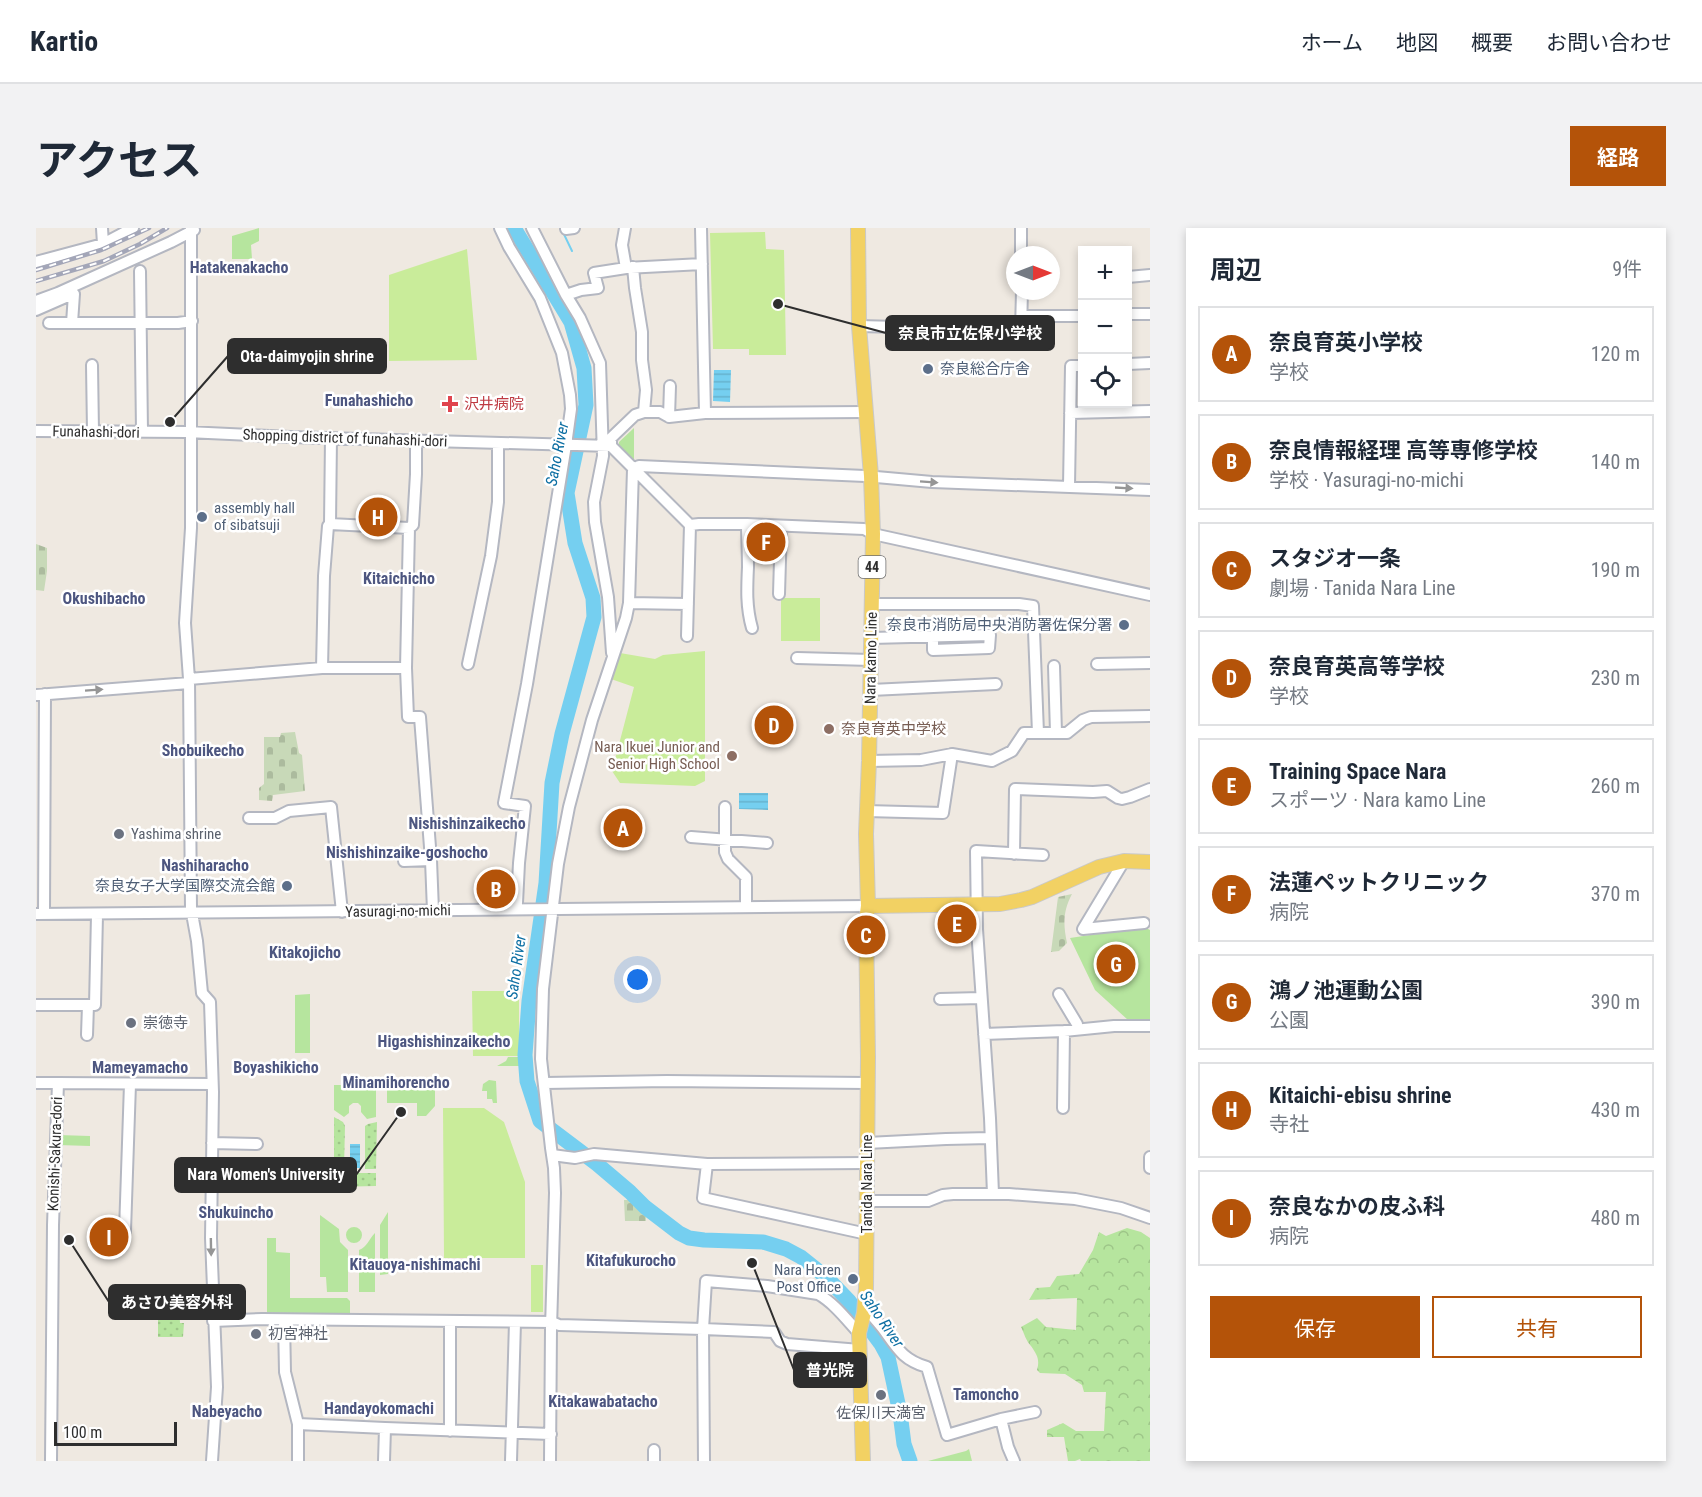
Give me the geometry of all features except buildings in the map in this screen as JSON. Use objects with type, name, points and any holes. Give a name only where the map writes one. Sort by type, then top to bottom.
[{"type":"main road","name":"Nara kamo Line","points":[[858,228],[859,326],[871,476],[873,534],[871,690],[866,810],[868,906]]},
{"type":"main road","points":[[868,906],[1000,904],[1021,900],[1099,867],[1124,861],[1150,862]]},
{"type":"main road","name":"Tanida Nara Line","points":[[863,1461],[859,1331],[865,1310],[867,1234],[866,921],[868,906]]},
{"type":"street","points":[[36,262],[103,244],[133,228]]},
{"type":"street","points":[[500,228],[538,294],[562,353],[571,409],[527,684],[504,803],[525,806],[517,903]]},
{"type":"street","points":[[532,228],[580,318],[600,363],[607,446],[690,525],[687,636]]},
{"type":"street","points":[[625,228],[622,245],[624,259],[630,267],[642,332],[642,360],[646,390],[644,412]]},
{"type":"street","points":[[701,228],[705,413]]},
{"type":"street","points":[[1021,228],[1021,246]]},
{"type":"street","points":[[103,244],[104,229]]},
{"type":"street","points":[[36,301],[58,293],[194,229],[191,528],[185,623],[189,681],[191,908],[202,993],[210,1002],[213,1321],[217,1387],[212,1461]]},
{"type":"street","points":[[566,295],[598,288],[594,273],[630,267],[702,264]]},
{"type":"street","points":[[140,271],[142,432]]},
{"type":"street","points":[[1132,277],[1150,275]]},
{"type":"street","points":[[36,310],[104,280]]},
{"type":"street","points":[[72,323],[74,294]]},
{"type":"street","points":[[859,326],[1021,330],[1022,300]]},
{"type":"street","points":[[1132,314],[1150,314]]},
{"type":"street","points":[[1022,316],[1078,316]]},
{"type":"street","points":[[49,323],[178,323],[192,321]]},
{"type":"street","points":[[1132,364],[1150,363]]},
{"type":"street","points":[[92,365],[93,432]]},
{"type":"street","points":[[1069,486],[1071,366],[1078,366]]},
{"type":"street","points":[[669,417],[670,386]]},
{"type":"street","points":[[1070,413],[1150,411]]},
{"type":"street","points":[[613,659],[608,597],[595,522],[594,502],[607,446],[611,438],[635,415],[644,412],[660,412],[669,417],[705,413],[865,412]]},
{"type":"street","name":"Funahashi-dori","points":[[36,431],[192,432]]},
{"type":"street","name":"Shopping district of funahashi-dori","points":[[192,432],[607,446]]},
{"type":"street","points":[[322,668],[324,576],[330,524],[331,438]]},
{"type":"street","points":[[417,441],[413,525],[409,528],[406,668],[408,717],[420,717],[433,911]]},
{"type":"street","points":[[468,664],[491,556],[498,502],[498,444]]},
{"type":"street","points":[[633,469],[639,466],[871,476],[932,482],[1150,490]]},
{"type":"street","points":[[550,1461],[555,1192],[541,1059],[541,1013],[550,910],[577,775],[591,720],[613,659],[629,603],[633,469]]},
{"type":"street","points":[[330,524],[409,528]]},
{"type":"street","points":[[690,525],[747,524],[864,529],[873,534],[1150,595]]},
{"type":"street","points":[[747,524],[746,591],[752,628]]},
{"type":"street","points":[[779,594],[781,526]]},
{"type":"street","points":[[629,603],[688,604]]},
{"type":"street","points":[[872,604],[1019,604],[1034,606],[1038,733]]},
{"type":"street","points":[[871,638],[933,636],[990,635],[990,648],[933,650],[933,636]]},
{"type":"street","points":[[797,658],[871,660]]},
{"type":"street","points":[[1097,664],[1150,663]]},
{"type":"street","points":[[1054,666],[1056,733]]},
{"type":"street","points":[[40,914],[41,695],[322,668],[406,668]]},
{"type":"street","points":[[871,690],[996,684]]},
{"type":"street","points":[[869,760],[921,760],[952,754],[992,761],[1012,751],[1024,733],[1069,732],[1088,718],[1150,716]]},
{"type":"street","points":[[866,810],[943,813],[952,754]]},
{"type":"street","points":[[1014,854],[1015,789],[1107,791],[1122,799],[1150,789]]},
{"type":"street","points":[[249,818],[275,818],[289,810],[332,807],[342,912]]},
{"type":"street","points":[[725,807],[725,852],[728,859],[746,877],[746,907]]},
{"type":"street","points":[[691,837],[766,843]]},
{"type":"street","points":[[993,1194],[976,906],[976,851],[1043,855]]},
{"type":"street","points":[[404,861],[431,860]]},
{"type":"street","points":[[1124,861],[1083,929],[1144,923]]},
{"type":"street","name":"Yasuragi-no-michi","points":[[40,914],[868,906]]},
{"type":"street","points":[[36,1005],[95,1005],[98,915]]},
{"type":"street","points":[[1059,994],[1077,1024],[1077,1030]]},
{"type":"street","points":[[940,999],[981,998]]},
{"type":"street","points":[[87,1035],[88,1005]]},
{"type":"street","points":[[984,1034],[1150,1026]]},
{"type":"street","points":[[1063,1108],[1064,1031]]},
{"type":"street","points":[[544,1083],[667,1081],[867,1083]]},
{"type":"street","name":"Konishi-Sakura-dori","points":[[36,1083],[212,1084]]},
{"type":"street","name":"Konishi-Sakura-dori","points":[[51,1461],[53,1225],[58,1083]]},
{"type":"street","points":[[125,1231],[130,1084]]},
{"type":"street","points":[[867,1143],[990,1138]]},
{"type":"street","points":[[212,1143],[257,1144]]},
{"type":"street","points":[[552,1155],[575,1158],[594,1154],[707,1164],[867,1163]]},
{"type":"street","points":[[1150,1157],[1150,1168]]},
{"type":"street","points":[[707,1164],[703,1198],[867,1234]]},
{"type":"street","points":[[211,1179],[256,1178]]},
{"type":"street","points":[[867,1201],[928,1201],[953,1194],[993,1194],[1075,1199],[1121,1208],[1150,1218]]},
{"type":"street","points":[[704,1461],[706,1281],[766,1286],[818,1294],[840,1311],[859,1331]]},
{"type":"street","points":[[865,1310],[881,1326],[898,1352],[912,1362],[927,1367],[947,1435],[1001,1419],[1035,1412]]},
{"type":"street","points":[[213,1321],[262,1319],[552,1322],[559,1325],[774,1332],[780,1341],[787,1344],[860,1350]]},
{"type":"street","points":[[284,1321],[285,1372],[298,1424],[298,1461]]},
{"type":"street","points":[[450,1322],[450,1431]]},
{"type":"street","points":[[511,1461],[515,1322]]},
{"type":"street","points":[[1001,1419],[1014,1461]]},
{"type":"street","points":[[298,1424],[551,1434]]},
{"type":"street","points":[[384,1461],[385,1428]]},
{"type":"green space","points":[[259,228],[259,241],[251,245],[252,259],[232,259],[232,236]]},
{"type":"green space","points":[[765,232],[766,249],[784,250],[786,355],[749,355],[749,349],[713,349],[710,233]]},
{"type":"green space","points":[[467,249],[477,360],[389,361],[389,275]]},
{"type":"green space","points":[[634,428],[634,465],[619,451],[619,442]]},
{"type":"green space","points":[[36,544],[47,548],[44,591],[36,590]]},
{"type":"green space","points":[[781,598],[820,598],[820,641],[781,641]]},
{"type":"green space","points":[[705,651],[705,781],[695,786],[620,783],[612,771],[634,687],[611,679],[620,653],[655,659],[663,655]]},
{"type":"green space","points":[[295,732],[299,753],[302,755],[305,791],[273,795],[272,801],[259,800],[259,788],[264,784],[264,737],[280,737],[281,733]]},
{"type":"green space","points":[[1072,894],[1065,918],[1067,943],[1059,951],[1051,952],[1058,897]]},
{"type":"green space","points":[[942,917],[971,917],[971,932],[942,931]]},
{"type":"green space","points":[[1144,927],[1150,930],[1150,1020],[1128,1020],[1095,990],[1070,938]]},
{"type":"green space","points":[[472,991],[519,991],[519,1056],[473,1056]]},
{"type":"green space","points":[[310,994],[310,1053],[295,1053],[295,995]]},
{"type":"green space","points":[[508,1057],[520,1057],[520,1066],[497,1066],[506,1061]]},
{"type":"green space","points":[[489,1080],[496,1081],[497,1103],[493,1103],[492,1099],[487,1099],[487,1091],[482,1091],[483,1084]]},
{"type":"green space","points":[[334,1085],[376,1085],[376,1117],[367,1119],[358,1103],[349,1106],[349,1113],[344,1117],[334,1110]]},
{"type":"green space","points":[[387,1086],[435,1086],[435,1106],[426,1116],[417,1116],[417,1103],[387,1103]]},
{"type":"green space","points":[[443,1108],[484,1108],[504,1122],[525,1182],[525,1258],[444,1258]]},
{"type":"green space","points":[[334,1117],[343,1122],[345,1126],[344,1169],[334,1176]]},
{"type":"green space","points":[[377,1122],[376,1169],[365,1169],[365,1126]]},
{"type":"green space","points":[[58,1135],[90,1136],[90,1146],[58,1145]]},
{"type":"green space","points":[[349,1173],[376,1173],[376,1186],[334,1187],[334,1182]]},
{"type":"green space","points":[[624,1200],[631,1200],[646,1212],[646,1221],[625,1221]]},
{"type":"green space","points":[[388,1212],[388,1274],[380,1275],[380,1225]]},
{"type":"green space","points":[[320,1215],[339,1229],[340,1242],[348,1250],[348,1292],[327,1292],[326,1277],[320,1277]]},
{"type":"green space","points":[[354,1227],[362,1235],[354,1243],[346,1235]]},
{"type":"green space","points":[[1127,1228],[1141,1232],[1150,1238],[1150,1461],[1081,1461],[1080,1459],[1068,1461],[1064,1437],[1047,1437],[1047,1430],[1063,1423],[1076,1431],[1104,1431],[1106,1392],[1084,1392],[1082,1385],[1065,1374],[1040,1373],[1037,1370],[1036,1355],[1021,1327],[1037,1318],[1046,1327],[1076,1330],[1077,1298],[1029,1300],[1036,1288],[1050,1287],[1057,1276],[1079,1274],[1093,1250],[1099,1232],[1106,1236]]},
{"type":"green space","points":[[375,1233],[375,1292],[359,1292],[359,1250]]},
{"type":"green space","points":[[267,1238],[276,1238],[276,1252],[290,1253],[290,1298],[347,1298],[350,1301],[350,1314],[267,1314]]},
{"type":"green space","points":[[531,1265],[543,1265],[543,1312],[531,1312]]},
{"type":"green space","points":[[156,1298],[173,1298],[174,1303],[179,1303],[180,1323],[184,1323],[183,1337],[158,1337],[158,1315],[155,1315]]},
{"type":"green space","points":[[969,1449],[972,1461],[928,1461],[966,1451]]},
{"type":"water","points":[[714,370],[731,370],[730,402],[713,401]]},
{"type":"water","points":[[739,793],[768,793],[768,810],[739,809]]},
{"type":"water","points":[[350,1144],[360,1144],[360,1168],[350,1168]]},
{"type":"waterway","name":"Saho River","points":[[514,228],[571,322],[584,368],[586,405],[567,493],[575,543],[593,598],[594,617],[562,734],[552,783],[546,883],[529,1001],[525,1055],[527,1081],[540,1121],[597,1164],[645,1207],[679,1233],[689,1238],[704,1240],[763,1242],[786,1249],[801,1257],[826,1277],[849,1301],[888,1357],[904,1444],[910,1461]]},
{"type":"waterway","points":[[561,228],[572,251]]},
{"type":"railway","points":[[36,270],[101,250],[149,228]]},
{"type":"railway","points":[[36,281],[104,261],[167,228]]},
{"type":"place","name":"奈良市立佐保小学校","points":[[778,304]]},
{"type":"place","name":"奈良総合庁舎","points":[[928,369]]},
{"type":"place","name":"沢井病院","points":[[450,404]]},
{"type":"place","name":"Ota-daimyojin shrine","points":[[170,422]]},
{"type":"place","name":"assembly hall of sibatsuji","points":[[202,517]]},
{"type":"place","name":"Kitaichi-ebisu shrine","points":[[378,517]]},
{"type":"place","name":"法蓮ペットクリニック","points":[[766,542]]},
{"type":"place","name":"奈良市消防局中央消防署佐保分署","points":[[1124,625]]},
{"type":"place","name":"奈良育英高等学校","points":[[774,725]]},
{"type":"place","name":"奈良育英中学校","points":[[829,729]]},
{"type":"place","name":"Nara Ikuei Junior and Senior High School","points":[[732,756]]},
{"type":"place","name":"奈良育英小学校","points":[[623,828]]},
{"type":"place","name":"Yashima shrine","points":[[119,834]]},
{"type":"place","name":"奈良女子大学国際交流会館","points":[[287,886]]},
{"type":"place","name":"奈良情報経理 高等専修学校","points":[[496,889]]},
{"type":"place","name":"Training Space Nara","points":[[957,924]]},
{"type":"place","name":"スタジオ一条","points":[[866,935]]},
{"type":"place","name":"鴻ノ池運動公園","points":[[1116,964]]},
{"type":"place","name":"崇徳寺","points":[[131,1023]]},
{"type":"place","name":"Nara Women's University","points":[[401,1112]]},
{"type":"place","name":"奈良なかの皮ふ科","points":[[109,1237]]},
{"type":"place","name":"あさひ美容外科","points":[[69,1240]]},
{"type":"place","name":"普光院","points":[[752,1263]]},
{"type":"place","name":"Nara Horen Post Office","points":[[853,1279]]},
{"type":"place","name":"初宮神社","points":[[256,1334]]},
{"type":"place","name":"佐保川天満宮","points":[[881,1395]]},
{"type":"district","name":"Hatakenakacho","points":[[239,267]]},
{"type":"district","name":"Funahashicho","points":[[369,400]]},
{"type":"district","name":"Kitaichicho","points":[[399,578]]},
{"type":"district","name":"Okushibacho","points":[[104,598]]},
{"type":"district","name":"Shobuikecho","points":[[203,750]]},
{"type":"district","name":"Nishishinzaikecho","points":[[467,823]]},
{"type":"district","name":"Nishishinzaike-goshocho","points":[[407,852]]},
{"type":"district","name":"Nashiharacho","points":[[205,865]]},
{"type":"district","name":"Kitakojicho","points":[[305,952]]},
{"type":"district","name":"Higashishinzaikecho","points":[[444,1041]]},
{"type":"district","name":"Mameyamacho","points":[[140,1067]]},
{"type":"district","name":"Boyashikicho","points":[[276,1067]]},
{"type":"district","name":"Minamihorencho","points":[[396,1082]]},
{"type":"district","name":"Shukuincho","points":[[236,1212]]},
{"type":"district","name":"Kitafukurocho","points":[[631,1260]]},
{"type":"district","name":"Kitauoya-nishimachi","points":[[415,1264]]},
{"type":"district","name":"Tamoncho","points":[[986,1394]]},
{"type":"district","name":"Kitakawabatacho","points":[[603,1401]]},
{"type":"district","name":"Handayokomachi","points":[[379,1408]]},
{"type":"district","name":"Nabeyacho","points":[[227,1411]]}]
